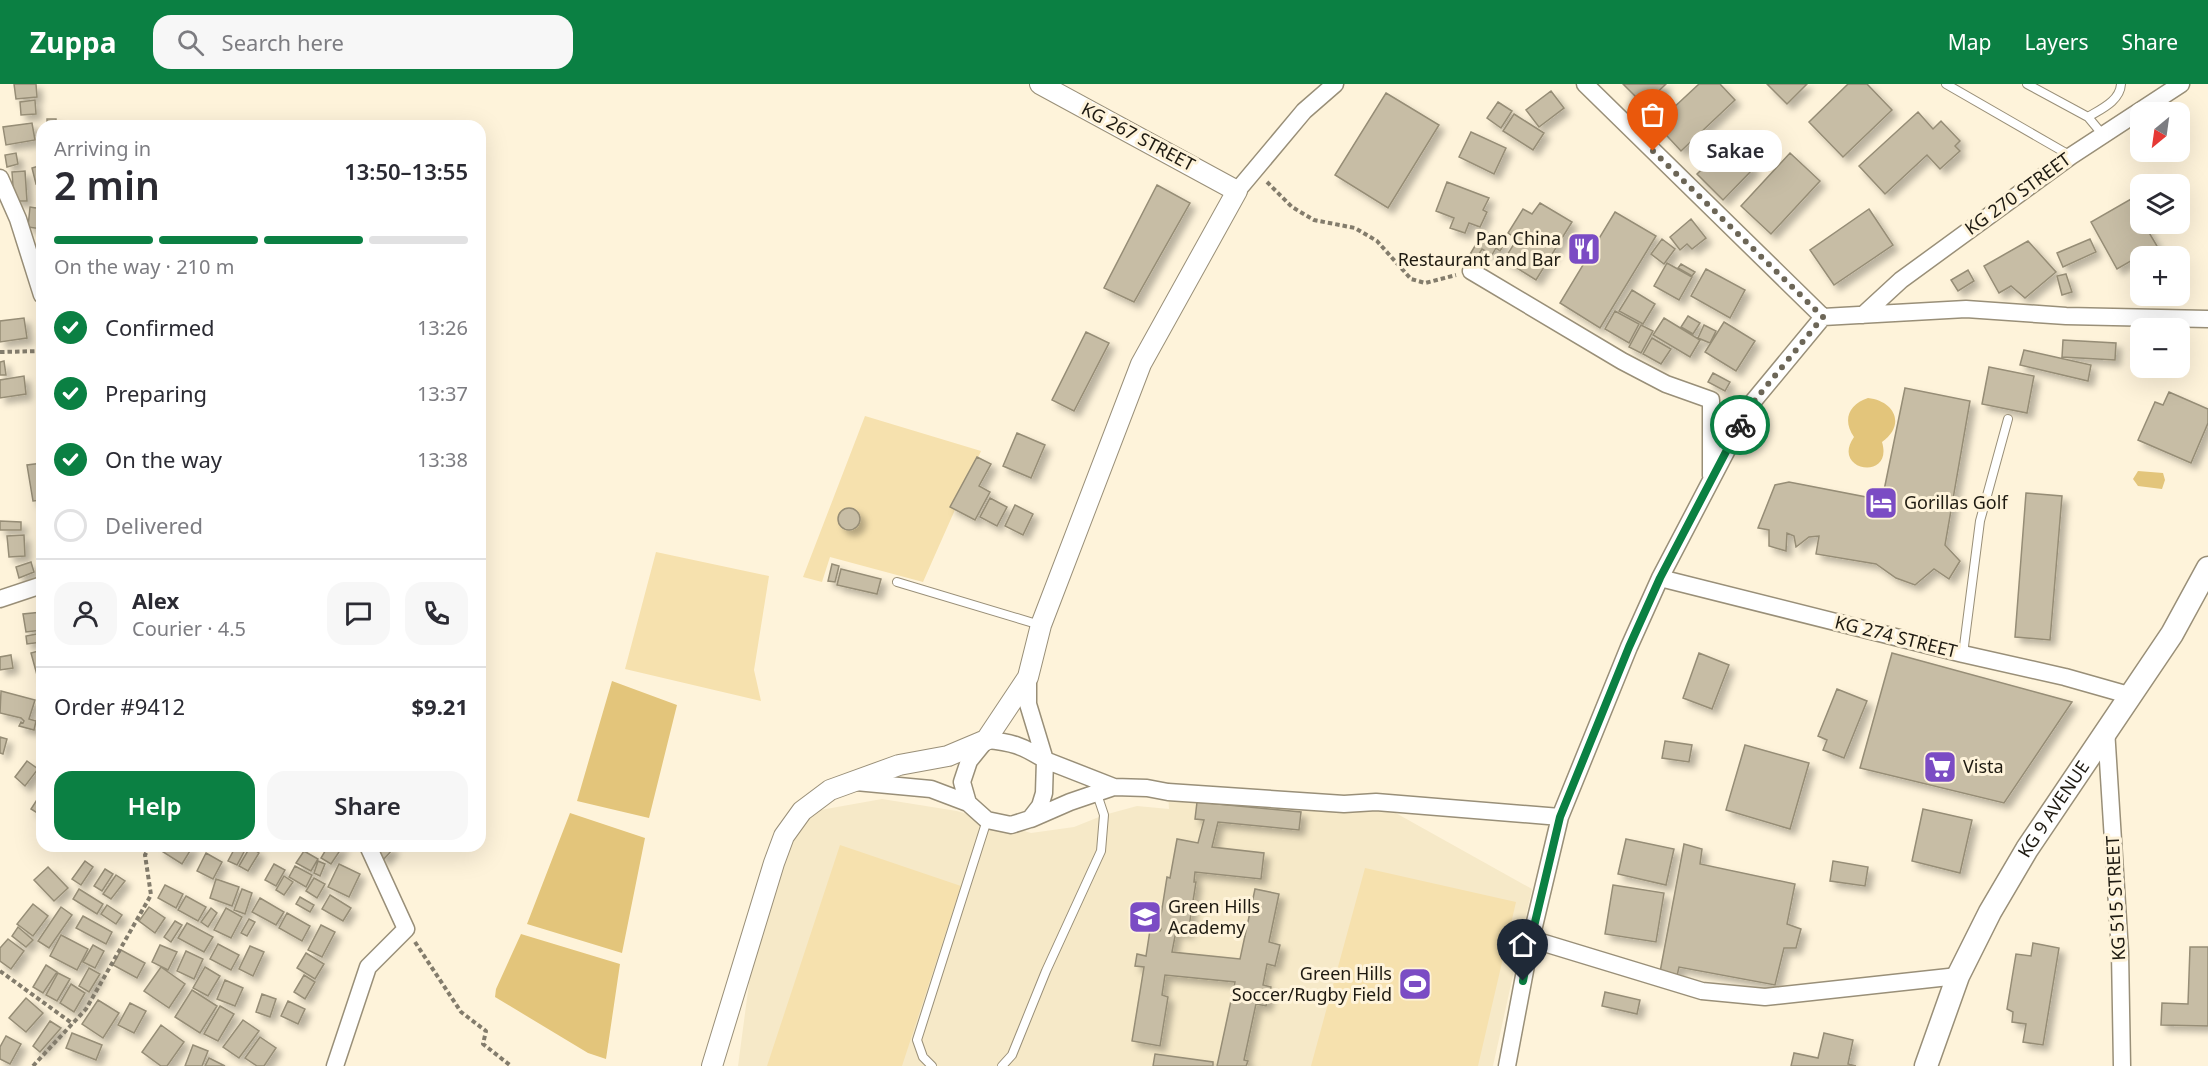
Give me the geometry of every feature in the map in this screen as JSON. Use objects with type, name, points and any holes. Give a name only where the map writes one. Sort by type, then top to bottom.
[{"type":"main road","name":"KG 9 AVENUE","points":[[1926,1066],[1958,976],[1990,912],[2021,858],[2172,634],[2208,568]]},
{"type":"street","name":"KG 267 STREET","points":[[1040,84],[1237,190]]},
{"type":"street","points":[[1030,819],[1040,806],[1044,793],[1045,760],[1028,704],[1028,677],[1041,625],[1141,364],[1237,190],[1304,111],[1335,84]]},
{"type":"street","points":[[1585,84],[1823,317],[1966,309],[2067,316],[2208,319]]},
{"type":"street","name":"KG 270 STREET","points":[[1863,315],[1901,280],[2071,156],[2181,84]]},
{"type":"street","points":[[0,178],[18,219],[36,276]]},
{"type":"street","points":[[1471,271],[1622,361],[1666,384],[1712,400],[1712,480]]},
{"type":"street","points":[[1507,1066],[1531,939],[1560,817],[1629,647],[1660,578],[1751,405],[1823,317]]},
{"type":"street","name":"KG 274 STREET","points":[[1660,578],[1963,654],[2066,677],[2132,696]]},
{"type":"street","points":[[0,599],[36,587]]},
{"type":"street","points":[[968,804],[962,782],[969,761],[986,740],[1028,677]]},
{"type":"street","name":"KG 515 STREET","points":[[2106,729],[2120,952],[2122,1066]]},
{"type":"street","points":[[712,1066],[784,836],[802,811],[815,800],[830,790],[899,765],[948,756],[986,740],[1013,742],[1045,760],[1114,788]]},
{"type":"street","points":[[856,782],[932,789],[968,804],[987,820],[1011,825],[1114,788],[1147,788],[1168,792],[1344,804],[1376,802],[1560,817]]},
{"type":"street","points":[[335,1066],[368,967],[406,929],[372,852]]},
{"type":"street","points":[[1531,939],[1702,991],[1739,996],[1766,997],[1958,976]]},
{"type":"lane","points":[[1946,84],[2071,156]]},
{"type":"lane","points":[[2027,84],[2088,117],[2103,135]]},
{"type":"lane","points":[[2088,117],[2113,101],[2121,91],[2121,84]]},
{"type":"lane","points":[[1963,654],[1980,521],[2008,419]]},
{"type":"lane","points":[[897,582],[1041,625]]},
{"type":"lane","points":[[1002,1066],[1012,1055],[1051,960],[1101,851],[1104,815],[1097,794]]},
{"type":"lane","points":[[932,1066],[923,1057],[917,1040],[987,820]]},
{"type":"path","points":[[1255,170],[1292,207],[1314,220],[1355,228],[1377,241],[1411,279],[1425,284],[1471,271]]},
{"type":"path","points":[[0,352],[36,351]]},
{"type":"path","points":[[33,1066],[86,1009],[151,896],[147,852]]},
{"type":"path","points":[[406,929],[461,1012],[486,1031],[483,1044],[511,1066]]},
{"type":"path","points":[[0,971],[73,1024]]},
{"type":"shaded area","points":[[1868,398],[1877,400],[1891,409],[1895,421],[1894,428],[1882,442],[1883,455],[1879,463],[1872,467],[1864,467],[1855,464],[1850,458],[1849,449],[1854,437],[1848,425],[1848,419],[1852,408]]},
{"type":"shaded area","points":[[865,416],[981,451],[923,582],[830,557],[822,582],[803,577]]},
{"type":"shaded area","points":[[2138,471],[2163,473],[2165,480],[2162,489],[2138,486],[2133,479]]},
{"type":"shaded area","points":[[656,552],[769,576],[754,670],[761,701],[625,669]]},
{"type":"shaded area","points":[[612,681],[677,705],[649,818],[577,801]]},
{"type":"shaded area","name":"Green Hills Academy","points":[[1168,792],[1376,802],[1532,889],[1493,1066],[738,1066],[754,946],[798,814],[882,799],[957,811],[1031,833],[1074,827],[1104,815],[1137,806],[1169,809]]},
{"type":"shaded area","points":[[570,813],[645,838],[622,953],[527,924]]},
{"type":"shaded area","points":[[840,845],[961,886],[902,1066],[767,1066]]},
{"type":"shaded area","name":"Green Hills Soccer/Rugby Field","points":[[1365,868],[1516,902],[1478,1066],[1311,1066]]},
{"type":"shaded area","points":[[521,934],[620,964],[606,1059],[588,1053],[495,997],[496,989]]},
{"type":"building","points":[[14,84],[36,84],[37,97],[16,99]]},
{"type":"building","points":[[1623,84],[1666,84],[1644,105]]},
{"type":"building","points":[[1699,84],[1720,84],[1735,100],[1681,151],[1656,124]]},
{"type":"building","points":[[1767,84],[1807,84],[1787,104]]},
{"type":"building","points":[[1848,84],[1867,84],[1892,110],[1843,157],[1809,122]]},
{"type":"building","points":[[1551,91],[1564,108],[1539,127],[1526,110]]},
{"type":"building","points":[[1386,93],[1439,125],[1388,208],[1335,175]]},
{"type":"building","points":[[35,100],[36,114],[21,115],[20,102]]},
{"type":"building","points":[[1498,102],[1512,111],[1501,128],[1487,118]]},
{"type":"building","points":[[1918,112],[1933,129],[1941,121],[1960,141],[1955,146],[1960,151],[1940,169],[1927,155],[1885,194],[1859,166]]},
{"type":"building","points":[[1514,114],[1544,133],[1533,150],[1503,131]]},
{"type":"building","points":[[32,123],[35,140],[6,145],[3,127]]},
{"type":"building","points":[[1471,132],[1506,148],[1494,174],[1459,157]]},
{"type":"building","points":[[1729,143],[1754,168],[1723,200],[1697,174]]},
{"type":"building","points":[[16,153],[18,164],[7,167],[5,155]]},
{"type":"building","points":[[1790,153],[1820,181],[1771,234],[1741,206]]},
{"type":"building","points":[[36,167],[36,184],[32,168]]},
{"type":"building","points":[[25,171],[27,201],[14,201],[12,172]]},
{"type":"building","points":[[1447,182],[1489,198],[1483,210],[1487,212],[1480,227],[1469,223],[1465,233],[1450,228],[1454,218],[1436,211]]},
{"type":"building","points":[[1157,185],[1190,203],[1134,302],[1104,288]]},
{"type":"building","points":[[2130,200],[2130,234],[2150,234],[2157,246],[2130,246],[2130,262],[2117,269],[2091,222]]},
{"type":"building","points":[[1540,203],[1572,222],[1536,280],[1504,260],[1517,239],[1508,233],[1523,209],[1532,214]]},
{"type":"building","points":[[30,207],[36,208],[36,228],[28,227]]},
{"type":"building","points":[[1869,209],[1893,245],[1834,285],[1810,250]]},
{"type":"building","points":[[1615,212],[1656,236],[1600,328],[1560,303]]},
{"type":"building","points":[[1691,219],[1706,238],[1692,249],[1687,244],[1680,250],[1670,237]]},
{"type":"building","points":[[1484,231],[1505,243],[1500,251],[1496,248],[1492,255],[1482,249],[1476,259],[1469,256]]},
{"type":"building","points":[[1662,239],[1675,249],[1664,264],[1651,254]]},
{"type":"building","points":[[2090,239],[2096,252],[2063,267],[2057,253]]},
{"type":"building","points":[[2028,241],[2056,272],[2025,298],[2011,286],[1999,293],[1984,266]]},
{"type":"building","points":[[1667,263],[1692,277],[1679,300],[1654,286]]},
{"type":"building","points":[[1681,264],[1695,272],[1692,276],[1678,268]]},
{"type":"building","points":[[1706,269],[1745,290],[1730,318],[1691,296]]},
{"type":"building","points":[[1968,270],[1974,281],[1958,291],[1951,280]]},
{"type":"building","points":[[2066,274],[2072,292],[2062,295],[2057,276]]},
{"type":"building","points":[[1632,290],[1655,304],[1643,324],[1619,311]]},
{"type":"building","points":[[1615,311],[1639,324],[1629,343],[1605,329]]},
{"type":"building","points":[[1688,316],[1700,323],[1693,334],[1681,327]]},
{"type":"building","points":[[24,318],[27,338],[0,342],[0,321]]},
{"type":"building","points":[[1664,318],[1700,340],[1690,357],[1653,335]]},
{"type":"building","points":[[1724,322],[1755,341],[1736,371],[1705,352]]},
{"type":"building","points":[[1641,325],[1653,331],[1641,353],[1629,347]]},
{"type":"building","points":[[1704,325],[1716,331],[1710,343],[1698,338]]},
{"type":"building","points":[[1086,332],[1109,343],[1074,411],[1052,400]]},
{"type":"building","points":[[1652,338],[1671,349],[1661,364],[1643,354]]},
{"type":"building","points":[[2063,340],[2116,343],[2115,360],[2062,357]]},
{"type":"building","points":[[2024,350],[2091,365],[2088,381],[2020,365]]},
{"type":"building","points":[[4,361],[6,375],[0,375],[0,362]]},
{"type":"building","points":[[1989,367],[2034,376],[2027,413],[1982,404]]},
{"type":"building","points":[[1713,373],[1730,382],[1725,391],[1708,382]]},
{"type":"building","points":[[24,376],[26,394],[0,398],[0,380]]},
{"type":"building","points":[[1905,388],[1970,401],[1945,545],[1960,561],[1949,579],[1934,569],[1915,585],[1896,578],[1876,564],[1816,554],[1819,536],[1809,537],[1796,547],[1794,536],[1787,533],[1786,551],[1769,546],[1769,530],[1758,528],[1775,485],[1789,482],[1882,500]]},
{"type":"building","points":[[2169,392],[2208,409],[2208,423],[2191,463],[2138,440],[2155,402],[2163,405]]},
{"type":"building","points":[[1017,433],[1045,445],[1031,478],[1003,466]]},
{"type":"building","points":[[977,457],[991,464],[979,486],[990,492],[975,520],[950,507]]},
{"type":"building","points":[[36,464],[36,501],[33,501],[27,465]]},
{"type":"building","points":[[2026,493],[2062,496],[2050,640],[2015,637]]},
{"type":"building","points":[[990,498],[1007,507],[997,526],[980,517]]},
{"type":"building","points":[[1015,505],[1033,514],[1023,535],[1005,526]]},
{"type":"building","points":[[849,508],[857,511],[860,519],[857,527],[849,530],[841,527],[838,519],[841,511]]},
{"type":"building","points":[[0,521],[21,522],[21,530],[0,530]]},
{"type":"building","points":[[24,535],[25,556],[9,557],[7,536]]},
{"type":"building","points":[[31,562],[34,572],[19,578],[16,567]]},
{"type":"building","points":[[832,564],[839,566],[835,582],[828,581]]},
{"type":"building","points":[[841,569],[881,579],[877,594],[837,585]]},
{"type":"building","points":[[36,613],[36,631],[26,632],[23,614]]},
{"type":"building","points":[[36,634],[36,643],[27,644],[26,636]]},
{"type":"building","points":[[36,652],[36,671],[31,653]]},
{"type":"building","points":[[1699,653],[1729,665],[1712,709],[1683,698]]},
{"type":"building","points":[[1892,653],[2072,702],[2004,803],[1860,768]]},
{"type":"building","points":[[11,655],[13,668],[0,670],[0,657]]},
{"type":"building","points":[[1837,689],[1867,701],[1844,758],[1823,750],[1827,740],[1818,736]]},
{"type":"building","points":[[1,691],[35,700],[29,719],[36,721],[34,730],[19,726],[24,721],[21,718],[0,713]]},
{"type":"building","points":[[0,737],[7,739],[3,754],[0,753]]},
{"type":"building","points":[[1665,741],[1692,745],[1689,762],[1662,758]]},
{"type":"building","points":[[1745,745],[1809,763],[1790,829],[1726,810]]},
{"type":"building","points":[[27,761],[36,768],[36,772],[25,786],[15,777]]},
{"type":"building","points":[[36,801],[36,812],[31,809]]},
{"type":"building","points":[[1197,802],[1301,812],[1299,830],[1218,822],[1212,847],[1264,853],[1261,879],[1195,872],[1194,882],[1196,882],[1188,933],[1176,931],[1172,952],[1240,959],[1255,889],[1279,894],[1269,942],[1280,945],[1275,966],[1267,964],[1263,985],[1271,987],[1266,1006],[1256,1004],[1244,1060],[1248,1061],[1246,1066],[1217,1066],[1235,982],[1165,975],[1162,995],[1168,997],[1160,1046],[1132,1041],[1144,967],[1135,966],[1137,954],[1146,956],[1150,930],[1160,931],[1161,929],[1159,928],[1167,877],[1170,878],[1177,839],[1198,843],[1204,820],[1195,819]]},
{"type":"building","points":[[1923,809],[1972,820],[1960,873],[1912,861]]},
{"type":"building","points":[[1626,839],[1674,849],[1666,885],[1618,874]]},
{"type":"building","points":[[1684,844],[1702,849],[1700,864],[1795,884],[1787,924],[1801,929],[1796,948],[1784,948],[1775,985],[1679,967],[1677,976],[1660,972]]},
{"type":"building","points":[[163,852],[189,852],[182,864]]},
{"type":"building","points":[[233,852],[244,852],[237,865],[228,861]]},
{"type":"building","points":[[247,852],[259,853],[248,871],[239,866]]},
{"type":"building","points":[[303,852],[318,859],[311,871],[296,863]]},
{"type":"building","points":[[324,852],[339,852],[331,864],[321,858]]},
{"type":"building","points":[[377,852],[390,852],[383,860]]},
{"type":"building","points":[[206,853],[222,862],[213,879],[197,871]]},
{"type":"building","points":[[85,861],[93,867],[81,885],[72,879]]},
{"type":"building","points":[[318,861],[325,864],[320,876],[314,873]]},
{"type":"building","points":[[1833,861],[1868,867],[1865,886],[1830,881]]},
{"type":"building","points":[[274,864],[285,870],[276,886],[265,880]]},
{"type":"building","points":[[339,864],[360,874],[349,897],[328,887]]},
{"type":"building","points":[[295,866],[312,875],[306,887],[289,877]]},
{"type":"building","points":[[48,867],[68,888],[54,901],[34,880]]},
{"type":"building","points":[[105,869],[113,874],[102,891],[94,886]]},
{"type":"building","points":[[116,875],[125,881],[111,899],[103,894]]},
{"type":"building","points":[[284,876],[293,882],[284,895],[276,890]]},
{"type":"building","points":[[314,878],[325,884],[317,898],[306,891]]},
{"type":"building","points":[[216,879],[239,887],[232,906],[210,898]]},
{"type":"building","points":[[165,885],[183,894],[176,908],[158,898]]},
{"type":"building","points":[[1613,885],[1664,893],[1656,942],[1605,934]]},
{"type":"building","points":[[79,889],[103,904],[97,914],[73,899]]},
{"type":"building","points":[[242,889],[252,893],[245,914],[234,910]]},
{"type":"building","points":[[330,895],[351,908],[343,921],[322,909]]},
{"type":"building","points":[[186,896],[206,907],[198,921],[178,910]]},
{"type":"building","points":[[300,897],[314,905],[310,912],[296,904]]},
{"type":"building","points":[[260,898],[284,912],[276,925],[252,912]]},
{"type":"building","points":[[33,904],[48,916],[33,936],[17,924]]},
{"type":"building","points":[[107,905],[122,915],[116,924],[101,914]]},
{"type":"building","points":[[61,907],[72,915],[49,948],[38,941]]},
{"type":"building","points":[[149,907],[165,918],[155,933],[139,921]]},
{"type":"building","points":[[211,908],[217,913],[208,927],[201,922]]},
{"type":"building","points":[[226,908],[242,917],[231,938],[214,930]]},
{"type":"building","points":[[287,913],[310,926],[302,941],[279,928]]},
{"type":"building","points":[[83,916],[112,932],[106,944],[76,928]]},
{"type":"building","points":[[249,919],[255,922],[247,936],[241,933]]},
{"type":"building","points":[[175,921],[182,925],[171,942],[164,937]]},
{"type":"building","points":[[187,923],[213,937],[204,952],[178,938]]},
{"type":"building","points":[[321,925],[335,932],[322,957],[308,950]]},
{"type":"building","points":[[18,927],[33,940],[26,947],[12,936]]},
{"type":"building","points":[[61,935],[88,949],[77,970],[50,956]]},
{"type":"building","points":[[8,939],[24,951],[11,969],[0,961],[0,948]]},
{"type":"building","points":[[2033,943],[2059,948],[2043,1045],[2023,1042],[2026,1024],[2012,1022],[2013,1012],[2007,1009],[2016,954],[2031,956]]},
{"type":"building","points":[[218,944],[239,955],[231,970],[210,959]]},
{"type":"building","points":[[93,945],[104,951],[95,968],[83,962]]},
{"type":"building","points":[[160,945],[177,952],[168,970],[152,962]]},
{"type":"building","points":[[250,946],[264,952],[253,976],[239,969]]},
{"type":"building","points":[[2190,947],[2208,947],[2208,1026],[2161,1025],[2162,1003],[2188,1004]]},
{"type":"building","points":[[121,950],[145,963],[137,978],[113,965]]},
{"type":"building","points":[[186,951],[203,959],[194,979],[177,971]]},
{"type":"building","points":[[306,953],[324,964],[315,979],[297,968]]},
{"type":"building","points":[[46,965],[57,972],[43,993],[33,987]]},
{"type":"building","points":[[161,967],[185,984],[169,1008],[144,991]]},
{"type":"building","points":[[205,967],[220,976],[208,996],[193,988]]},
{"type":"building","points":[[89,968],[100,974],[89,992],[79,986]]},
{"type":"building","points":[[58,973],[70,979],[57,1001],[46,995]]},
{"type":"building","points":[[304,975],[315,982],[305,999],[294,992]]},
{"type":"building","points":[[225,980],[243,988],[235,1006],[217,999]]},
{"type":"building","points":[[71,984],[85,993],[74,1012],[60,1003]]},
{"type":"building","points":[[192,990],[217,1006],[200,1033],[175,1017]]},
{"type":"building","points":[[1605,992],[1640,1000],[1637,1014],[1602,1006]]},
{"type":"building","points":[[262,994],[276,999],[270,1017],[256,1012]]},
{"type":"building","points":[[26,998],[43,1013],[26,1032],[9,1018]]},
{"type":"building","points":[[98,1000],[119,1013],[103,1038],[82,1024]]},
{"type":"building","points":[[288,1001],[305,1009],[298,1024],[281,1016]]},
{"type":"building","points":[[130,1003],[146,1011],[134,1033],[118,1025]]},
{"type":"building","points":[[220,1006],[234,1014],[218,1041],[204,1034]]},
{"type":"building","points":[[243,1020],[259,1031],[239,1058],[223,1047]]},
{"type":"building","points":[[50,1021],[61,1028],[40,1052],[33,1046]]},
{"type":"building","points":[[161,1025],[184,1042],[167,1066],[161,1066],[142,1052]]},
{"type":"building","points":[[72,1033],[102,1045],[96,1060],[66,1048]]},
{"type":"building","points":[[1824,1033],[1853,1040],[1848,1064],[1856,1066],[1791,1066],[1794,1053],[1818,1058]]},
{"type":"building","points":[[6,1036],[21,1044],[10,1064],[0,1059],[0,1047]]},
{"type":"building","points":[[260,1037],[276,1048],[264,1066],[257,1066],[245,1058]]},
{"type":"building","points":[[193,1045],[208,1051],[202,1066],[185,1066]]},
{"type":"building","points":[[1155,1054],[1213,1062],[1213,1066],[1153,1066]]},
{"type":"building","points":[[209,1058],[225,1066],[205,1066]]},
{"type":"way so far","points":[[1653,151],[1823,317],[1751,405],[1740,425]]},
{"type":"place","name":"Sakae","points":[[1653,151]]},
{"type":"place","name":"Pan China Restaurant and Bar","points":[[1584,249]]},
{"type":"place","name":"Gorillas Golf","points":[[1881,503]]},
{"type":"place","name":"Vista","points":[[1940,767]]},
{"type":"place","name":"Green Hills Academy","points":[[1145,917]]},
{"type":"place","name":"Green Hills Soccer/Rugby Field","points":[[1415,984]]},
{"type":"route","points":[[1523,981],[1560,817],[1629,647],[1660,578],[1740,425]]}]
